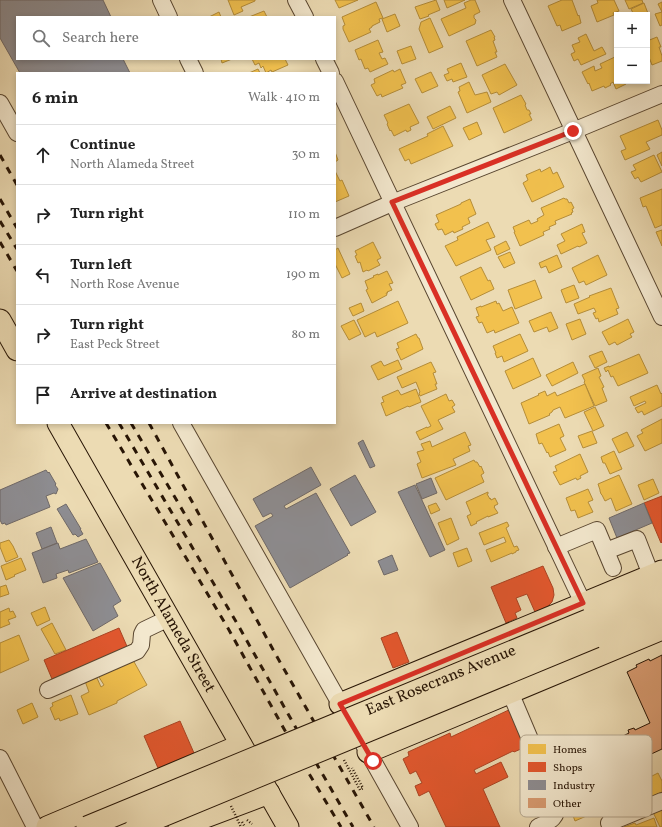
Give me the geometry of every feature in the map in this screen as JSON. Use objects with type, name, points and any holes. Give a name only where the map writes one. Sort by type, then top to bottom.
[{"type":"main road","points":[[0,320],[16,348]]},
{"type":"main road","name":"North Alameda Street","points":[[59,424],[288,827]]},
{"type":"main road","name":"East Rosecrans Avenue","points":[[136,827],[588,620],[658,579]]},
{"type":"main road","name":"East Rosecrans Avenue","points":[[87,827],[588,620],[662,609]]},
{"type":"main road","points":[[340,704],[588,620]]},
{"type":"main road","points":[[368,752],[662,629]]},
{"type":"main road","points":[[47,827],[241,746]]},
{"type":"main road","points":[[179,827],[269,793]]},
{"type":"street","points":[[161,0],[169,16]]},
{"type":"street","points":[[296,0],[304,16]]},
{"type":"street","points":[[512,0],[662,317]]},
{"type":"street","points":[[188,60],[194,72]]},
{"type":"street","points":[[324,60],[330,72]]},
{"type":"street","points":[[336,83],[556,547],[588,620]]},
{"type":"street","points":[[336,228],[392,202],[573,131],[662,94]]},
{"type":"street","points":[[0,103],[16,131]]},
{"type":"street","points":[[182,424],[410,827]]},
{"type":"street","points":[[556,547],[597,530],[613,568]]},
{"type":"street","points":[[606,551],[637,539],[658,579]]},
{"type":"street","points":[[48,690],[137,651],[144,630],[169,618]]},
{"type":"street","points":[[510,692],[528,735]]},
{"type":"street","points":[[0,758],[4,776],[35,827]]},
{"type":"street","points":[[652,805],[662,801]]},
{"type":"street","points":[[538,827],[553,817]]},
{"type":"street","points":[[609,823],[623,817]]},
{"type":"path","points":[[341,754],[360,790],[363,788],[352,768]]},
{"type":"path","points":[[228,801],[241,827]]},
{"type":"building: Homes","points":[[228,0],[255,1],[241,7],[243,11],[234,15]]},
{"type":"building: Homes","points":[[335,0],[358,0],[339,8]]},
{"type":"building: Homes","points":[[436,0],[440,10],[420,19],[415,7]]},
{"type":"building: Homes","points":[[444,0],[465,0],[447,8]]},
{"type":"building: Homes","points":[[475,0],[480,12],[474,15],[476,20],[475,24],[449,36],[441,19],[466,8],[464,3]]},
{"type":"building: Homes","points":[[562,0],[572,0],[581,23],[562,31],[560,25],[557,26],[548,6]]},
{"type":"building: Homes","points":[[597,0],[614,0],[619,11],[614,12],[614,15],[597,22],[591,6],[598,3]]},
{"type":"building: Homes","points":[[625,0],[642,0],[643,3],[629,9]]},
{"type":"building: Homes","points":[[376,2],[383,18],[379,19],[380,22],[369,29],[371,32],[349,42],[343,29],[343,26],[345,25],[342,17]]},
{"type":"building: Homes","points":[[662,2],[662,12],[658,4]]},
{"type":"building: Homes","points":[[644,3],[647,12],[632,12],[631,9]]},
{"type":"building: Homes","points":[[264,11],[266,16],[252,16]]},
{"type":"building: Homes","points":[[219,12],[221,16],[211,16]]},
{"type":"building: Homes","points":[[662,12],[662,25],[660,26],[655,14]]},
{"type":"building: Homes","points":[[395,14],[400,26],[387,32],[382,19]]},
{"type":"building: Homes","points":[[430,18],[443,47],[429,53],[419,29],[421,22]]},
{"type":"building: Homes","points":[[491,30],[495,37],[495,40],[493,41],[497,52],[495,52],[497,57],[477,66],[466,41]]},
{"type":"building: Homes","points":[[586,34],[594,51],[602,47],[606,54],[581,65],[578,59],[574,61],[571,54],[575,52],[572,45],[580,42],[578,38]]},
{"type":"building: Homes","points":[[657,37],[661,47],[659,47],[662,56],[662,61],[652,65],[650,60],[650,40]]},
{"type":"building: Homes","points":[[378,40],[383,52],[379,53],[382,59],[385,58],[388,64],[370,72],[368,68],[365,69],[355,50]]},
{"type":"building: Homes","points":[[411,46],[416,59],[402,64],[397,51]]},
{"type":"building: Homes","points":[[614,57],[614,84],[626,84],[616,89],[613,82],[605,88],[604,86],[592,91],[582,72],[594,66],[595,71],[602,68],[600,64]]},
{"type":"building: Homes","points":[[221,60],[230,60],[222,63]]},
{"type":"building: Homes","points":[[252,60],[286,60],[288,65],[272,72],[271,70],[266,72],[263,66],[261,68],[259,63],[255,65]]},
{"type":"building: Homes","points":[[461,63],[467,77],[453,82],[452,79],[447,81],[444,75],[449,73],[447,69]]},
{"type":"building: Homes","points":[[505,64],[517,85],[499,95],[497,92],[491,94],[482,75]]},
{"type":"building: Homes","points":[[258,69],[260,72],[251,72]]},
{"type":"building: Homes","points":[[400,69],[406,83],[401,85],[403,88],[382,97],[381,94],[377,96],[371,85],[375,83],[374,79],[393,70],[394,72]]},
{"type":"building: Homes","points":[[431,72],[438,86],[422,93],[415,79]]},
{"type":"building: Homes","points":[[469,82],[475,95],[487,92],[491,102],[467,113],[458,92],[460,91],[459,87]]},
{"type":"building: Homes","points":[[521,95],[526,104],[527,110],[529,110],[531,114],[529,114],[532,120],[504,133],[493,108]]},
{"type":"building: Homes","points":[[409,104],[419,123],[410,127],[411,130],[407,132],[406,130],[394,136],[391,130],[390,131],[384,115]]},
{"type":"building: Homes","points":[[450,106],[456,118],[433,129],[427,117]]},
{"type":"building: Homes","points":[[658,120],[662,130],[662,135],[646,142],[650,149],[625,160],[621,151],[626,149],[620,136]]},
{"type":"building: Homes","points":[[477,122],[482,134],[469,140],[463,128]]},
{"type":"building: Homes","points":[[443,126],[453,146],[411,164],[409,159],[405,161],[399,149],[428,136],[427,134]]},
{"type":"building: Homes","points":[[662,152],[662,166],[657,155]]},
{"type":"building: Homes","points":[[654,155],[662,172],[641,182],[638,177],[635,179],[631,172],[636,170],[633,165]]},
{"type":"building: Homes","points":[[550,167],[553,174],[557,172],[564,187],[532,202],[523,183],[528,180],[526,175],[540,169],[541,172]]},
{"type":"building: Homes","points":[[336,173],[340,181],[342,180],[349,196],[336,202]]},
{"type":"building: Homes","points":[[662,189],[662,225],[655,228],[646,206],[643,207],[640,198]]},
{"type":"building: Homes","points":[[564,198],[567,199],[569,203],[571,202],[574,208],[572,209],[572,214],[555,221],[556,224],[543,232],[544,235],[520,246],[513,227],[529,220],[531,224],[538,221],[537,219],[544,215],[541,208]]},
{"type":"building: Homes","points":[[470,199],[476,214],[468,218],[470,223],[462,227],[463,229],[454,233],[453,231],[445,235],[442,229],[438,230],[435,224],[439,222],[436,215]]},
{"type":"building: Homes","points":[[488,222],[495,237],[486,240],[491,250],[456,266],[445,246],[458,240],[457,237]]},
{"type":"building: Homes","points":[[582,224],[585,232],[582,233],[587,243],[561,254],[557,245],[565,241],[561,234]]},
{"type":"building: Homes","points":[[662,230],[662,246],[656,232]]},
{"type":"building: Homes","points":[[506,241],[510,249],[497,255],[494,247]]},
{"type":"building: Homes","points":[[373,242],[381,258],[377,260],[380,265],[363,272],[360,262],[358,263],[355,256],[357,255],[355,251]]},
{"type":"building: Homes","points":[[338,248],[350,274],[342,278],[336,266],[336,249]]},
{"type":"building: Homes","points":[[510,252],[515,263],[504,268],[498,257]]},
{"type":"building: Homes","points":[[557,255],[562,267],[549,273],[546,266],[541,268],[539,263]]},
{"type":"building: Homes","points":[[598,255],[607,275],[586,285],[584,281],[579,283],[572,268]]},
{"type":"building: Homes","points":[[481,267],[494,289],[471,300],[460,277]]},
{"type":"building: Homes","points":[[387,271],[393,283],[389,284],[392,290],[386,293],[387,295],[372,303],[366,290],[368,289],[365,281],[374,277],[373,276]]},
{"type":"building: Homes","points":[[535,280],[542,298],[515,309],[508,290]]},
{"type":"building: Homes","points":[[574,285],[579,298],[566,303],[561,290]]},
{"type":"building: Homes","points":[[611,288],[619,308],[616,309],[618,314],[599,322],[598,318],[596,319],[593,313],[596,312],[594,308],[578,314],[574,304],[590,297],[589,296]]},
{"type":"building: Homes","points":[[398,301],[408,323],[377,337],[375,332],[365,337],[357,320]]},
{"type":"building: Homes","points":[[496,301],[497,304],[499,303],[503,311],[512,307],[519,323],[495,333],[494,330],[487,333],[482,322],[479,323],[476,317],[479,316],[476,308]]},
{"type":"building: Homes","points":[[361,303],[364,311],[353,316],[349,308]]},
{"type":"building: Homes","points":[[551,312],[558,328],[549,332],[547,327],[534,332],[529,321]]},
{"type":"building: Homes","points":[[580,319],[586,334],[572,340],[566,324]]},
{"type":"building: Homes","points":[[628,319],[634,332],[630,334],[632,337],[617,345],[615,342],[609,345],[602,332]]},
{"type":"building: Homes","points":[[354,320],[361,334],[349,340],[341,326]]},
{"type":"building: Homes","points":[[416,334],[423,349],[401,360],[396,349],[399,348],[397,343]]},
{"type":"building: Homes","points":[[520,334],[528,351],[504,362],[502,356],[497,358],[493,346]]},
{"type":"building: Homes","points":[[602,351],[607,362],[595,368],[589,356]]},
{"type":"building: Homes","points":[[639,354],[648,373],[618,386],[613,376],[611,377],[608,370],[606,372],[604,368]]},
{"type":"building: Homes","points":[[533,358],[541,376],[513,389],[505,371]]},
{"type":"building: Homes","points":[[398,360],[402,369],[378,380],[371,366],[381,361],[384,366]]},
{"type":"building: Homes","points":[[431,362],[436,372],[433,373],[437,384],[435,384],[437,389],[420,396],[416,382],[402,388],[397,377]]},
{"type":"building: Homes","points":[[573,362],[578,373],[552,386],[546,375]]},
{"type":"building: Homes","points":[[598,368],[601,376],[599,377],[604,387],[602,388],[607,401],[595,406],[582,375]]},
{"type":"building: Homes","points":[[585,384],[594,406],[565,418],[560,407],[553,410],[549,414],[550,415],[529,424],[521,403],[545,391],[547,396],[555,392],[557,396]]},
{"type":"building: Homes","points":[[657,385],[661,394],[662,393],[662,406],[644,415],[642,411],[638,413],[635,408],[646,403],[645,401],[634,406],[630,397]]},
{"type":"building: Homes","points":[[416,389],[421,402],[386,416],[381,403],[384,402],[382,397],[398,390],[401,395]]},
{"type":"building: Homes","points":[[446,394],[449,401],[452,400],[455,405],[452,407],[455,412],[438,420],[443,429],[420,440],[416,432],[431,426],[421,406]]},
{"type":"building: Homes","points":[[595,407],[604,426],[593,431],[584,412]]},
{"type":"building: Homes","points":[[662,419],[662,443],[645,451],[637,436],[643,433],[641,430]]},
{"type":"building: Homes","points":[[559,424],[564,436],[560,438],[566,450],[550,457],[542,443],[539,444],[536,434]]},
{"type":"building: Homes","points":[[592,431],[597,443],[583,448],[578,436]]},
{"type":"building: Homes","points":[[465,432],[471,445],[468,446],[470,451],[453,459],[456,465],[422,478],[417,464],[421,462],[417,452],[424,450],[421,444],[430,441],[432,447]]},
{"type":"building: Homes","points":[[627,432],[634,446],[619,453],[612,439]]},
{"type":"building: Homes","points":[[614,451],[622,469],[610,474],[601,457]]},
{"type":"building: Homes","points":[[580,454],[588,472],[580,476],[581,478],[577,480],[576,478],[560,485],[553,472],[557,471],[555,466]]},
{"type":"building: Homes","points":[[474,460],[480,467],[481,466],[484,473],[481,475],[484,482],[446,500],[435,478]]},
{"type":"building: Homes","points":[[619,475],[632,504],[616,511],[611,498],[605,501],[598,484]]},
{"type":"building: Homes","points":[[653,479],[659,493],[644,500],[638,485]]},
{"type":"building: Homes","points":[[588,489],[593,500],[588,502],[593,512],[578,518],[575,510],[571,511],[566,498]]},
{"type":"building: Homes","points":[[488,492],[487,494],[490,499],[495,498],[498,504],[494,507],[498,513],[488,516],[471,526],[467,516],[471,514],[466,502]]},
{"type":"building: Homes","points":[[436,503],[440,510],[431,514],[428,506]]},
{"type":"building: Homes","points":[[451,518],[459,539],[447,545],[438,523]]},
{"type":"building: Homes","points":[[507,522],[509,526],[506,528],[514,547],[517,546],[519,550],[491,562],[486,550],[506,542],[504,537],[484,545],[479,533]]},
{"type":"building: Homes","points":[[9,540],[18,557],[6,562],[0,547],[0,543]]},
{"type":"building: Homes","points":[[467,548],[472,561],[458,567],[453,553]]},
{"type":"building: Homes","points":[[21,558],[26,570],[6,580],[1,566]]},
{"type":"building: Homes","points":[[6,585],[9,594],[0,597],[0,587]]},
{"type":"building: Homes","points":[[45,607],[50,620],[37,626],[31,613]]},
{"type":"building: Homes","points":[[9,608],[10,612],[13,611],[16,617],[8,620],[10,624],[0,628],[0,612]]},
{"type":"building: Homes","points":[[52,623],[66,650],[55,654],[41,629]]},
{"type":"building: Homes","points":[[19,635],[29,660],[0,673],[0,643]]},
{"type":"building: Homes","points":[[133,660],[147,685],[117,701],[117,703],[89,715],[81,696],[89,692],[85,681],[96,676],[101,687],[104,685],[97,674],[115,666],[117,669]]},
{"type":"building: Homes","points":[[71,695],[78,714],[60,721],[59,718],[55,720],[50,708],[53,706],[52,703]]},
{"type":"building: Homes","points":[[32,703],[38,717],[23,724],[17,710]]},
{"type":"building: Homes","points":[[658,773],[662,781],[662,792],[652,796],[652,776]]},
{"type":"building: Homes","points":[[662,807],[662,827],[660,827],[653,812]]},
{"type":"building: Homes","points":[[574,817],[584,817],[575,821]]},
{"type":"building: Homes","points":[[654,818],[657,827],[624,827],[635,823],[636,825]]},
{"type":"building: Shops","points":[[662,496],[662,542],[661,543],[644,503]]},
{"type":"building: Shops","points":[[543,566],[553,588],[554,595],[552,602],[548,606],[535,612],[527,594],[516,598],[521,610],[515,613],[517,618],[506,623],[491,587]]},
{"type":"building: Shops","points":[[119,628],[129,651],[80,672],[79,668],[52,679],[44,660]]},
{"type":"building: Shops","points":[[397,632],[409,662],[393,668],[381,638]]},
{"type":"building: Shops","points":[[513,708],[525,735],[520,735],[520,749],[514,752],[513,751],[474,770],[476,774],[501,762],[508,777],[483,789],[500,827],[446,827],[429,791],[419,796],[415,786],[422,783],[416,771],[410,774],[403,759],[409,756],[408,752],[450,733],[451,737]]},
{"type":"building: Shops","points":[[180,721],[194,753],[158,768],[144,736]]},
{"type":"building: Industry","points":[[0,0],[103,0],[111,16],[16,16],[16,60],[124,60],[130,72],[19,72],[0,38]]},
{"type":"building: Industry","points":[[363,440],[375,466],[370,468],[358,443]]},
{"type":"building: Industry","points":[[311,467],[321,485],[284,506],[286,509],[316,493],[350,553],[290,588],[255,526],[273,516],[271,513],[263,517],[253,499]]},
{"type":"building: Industry","points":[[46,470],[48,473],[49,472],[58,489],[56,494],[54,493],[46,496],[50,507],[6,525],[5,523],[2,524],[0,520],[0,490]]},
{"type":"building: Industry","points":[[355,475],[376,512],[351,526],[330,489]]},
{"type":"building: Industry","points":[[431,478],[437,493],[422,499],[416,484]]},
{"type":"building: Industry","points":[[415,485],[445,550],[430,557],[398,492]]},
{"type":"building: Industry","points":[[644,503],[652,523],[617,538],[609,518]]},
{"type":"building: Industry","points":[[66,504],[83,534],[78,537],[75,534],[73,535],[57,509]]},
{"type":"building: Industry","points":[[51,527],[57,543],[42,549],[36,533]]},
{"type":"building: Industry","points":[[86,539],[98,562],[69,573],[68,570],[56,574],[57,578],[43,583],[32,553],[58,543],[60,549]]},
{"type":"building: Industry","points":[[392,555],[398,570],[384,575],[378,561]]},
{"type":"building: Industry","points":[[100,563],[121,601],[113,606],[118,616],[93,631],[63,578]]},
{"type":"building: Other","points":[[662,655],[662,749],[652,754],[652,735],[625,735],[629,733],[628,730],[634,728],[635,730],[650,723],[627,672],[637,667],[636,665],[649,659],[650,661]]},
{"type":"railway","points":[[0,155],[16,183]]},
{"type":"railway","points":[[0,199],[16,226]]},
{"type":"railway","points":[[0,221],[16,247]]},
{"type":"railway","points":[[0,242],[16,269]]},
{"type":"railway","points":[[107,424],[229,630],[308,772],[341,827]]},
{"type":"railway","points":[[120,424],[238,625],[353,827]]},
{"type":"railway","points":[[132,424],[193,528]]},
{"type":"railway","points":[[150,424],[276,655],[374,827]]},
{"type":"route","points":[[373,761],[340,704],[583,603],[392,202],[573,131]]}]
